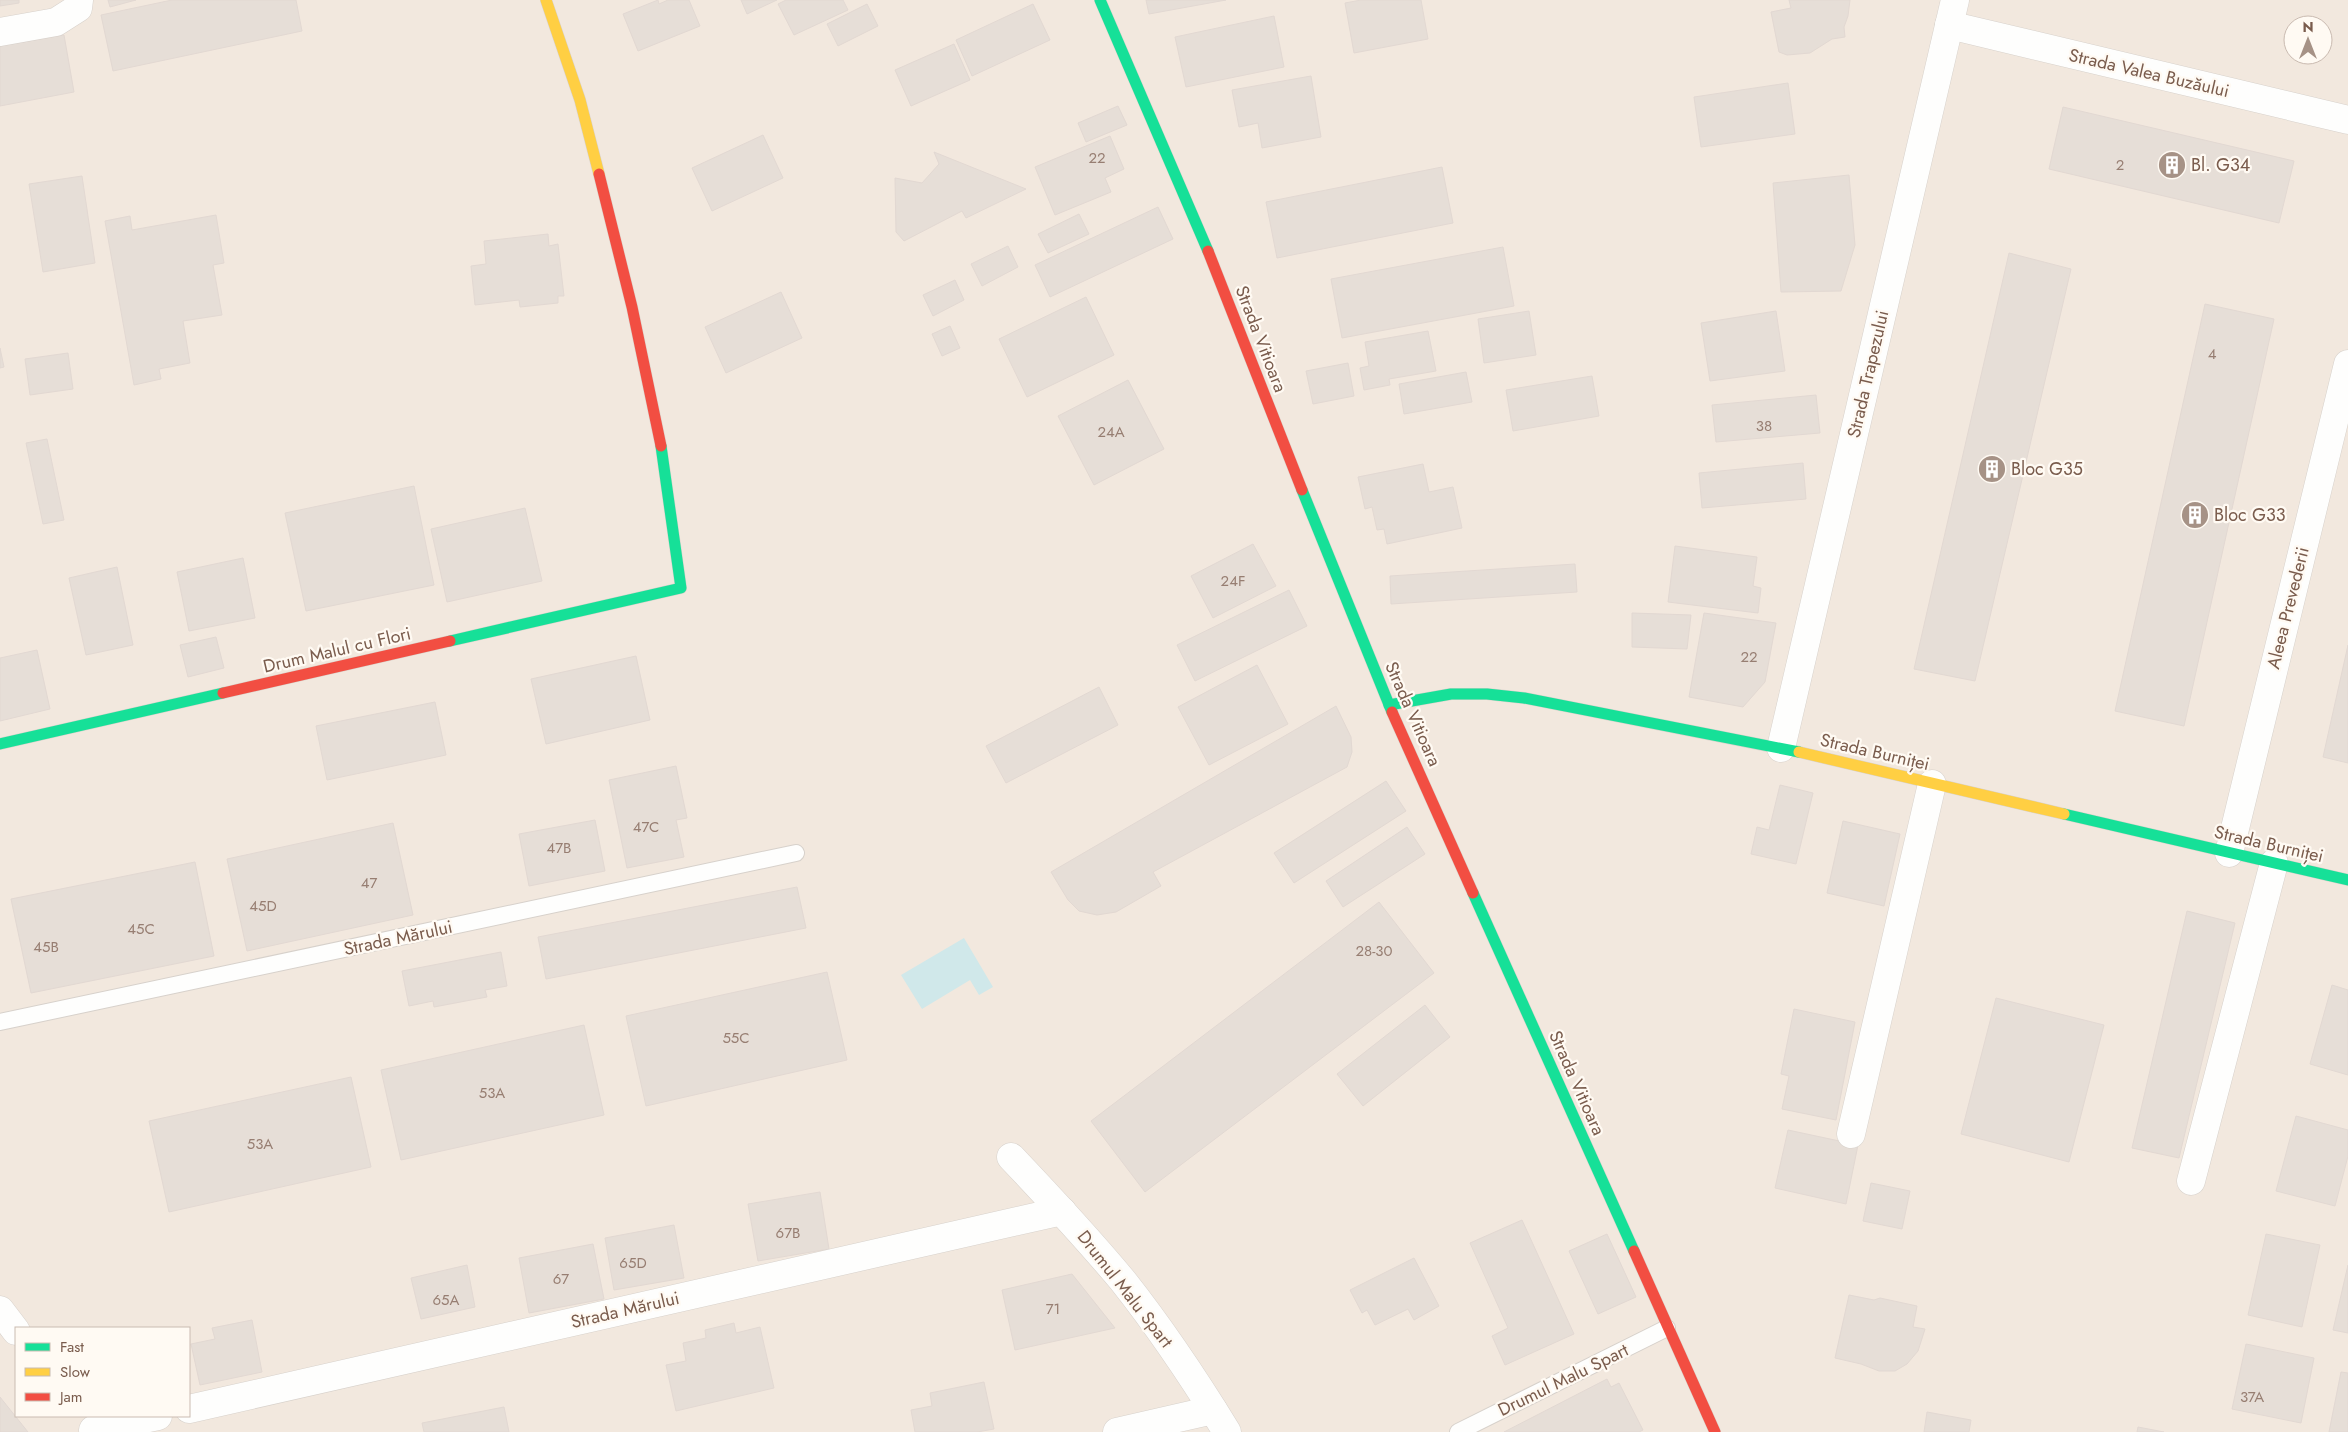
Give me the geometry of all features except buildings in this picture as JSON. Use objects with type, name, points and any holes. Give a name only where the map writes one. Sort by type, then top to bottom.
[{"type":"street","points":[[0,32],[56,22],[78,8],[79,0]]},
{"type":"street","name":"Drum Malul cu Flori","points":[[0,744],[681,588],[658,428],[632,307],[580,100],[546,0]]},
{"type":"street","name":"Strada Vitioara","points":[[1100,0],[1197,222],[1342,594],[1389,705],[1715,1432]]},
{"type":"street","name":"Strada Valea Buzăului","points":[[1952,13],[2348,120]]},
{"type":"street","name":"Strada Trapezului","points":[[1781,748],[1952,13]]},
{"type":"street","name":"Aleea Prevederii","points":[[2229,853],[2348,364]]},
{"type":"street","name":"Strada Burniței","points":[[1389,705],[1451,694],[1487,694],[1524,698],[1781,748],[2348,880]]},
{"type":"street","points":[[1851,1134],[1932,784]]},
{"type":"street","points":[[2191,1181],[2274,863]]},
{"type":"street","name":"Drumul Malu Spart","points":[[1010,1156],[1062,1211],[1147,1313],[1220,1421]]},
{"type":"street","name":"Strada Mărului","points":[[190,1409],[1062,1211]]},
{"type":"street","points":[[0,1310],[15,1330]]},
{"type":"street","points":[[90,1426],[151,1417]]},
{"type":"street","points":[[1117,1432],[1220,1421]]},
{"type":"lane","name":"Strada Mărului","points":[[0,1022],[796,853]]},
{"type":"lane","name":"Drumul Malu Spart","points":[[1458,1432],[1667,1328]]},
{"type":"shaded area","points":[[0,0],[2348,0],[2348,1432],[0,1432]]},
{"type":"water","points":[[964,938],[993,987],[979,995],[970,980],[922,1009],[901,975]]},
{"type":"traffic: fast","points":[[1100,0],[1208,251]]},
{"type":"traffic: fast","points":[[450,641],[681,588],[661,446]]},
{"type":"traffic: fast","points":[[1302,490],[1392,712]]},
{"type":"traffic: fast","points":[[0,744],[223,693]]},
{"type":"traffic: fast","points":[[1389,705],[1451,694],[1487,694],[1524,698],[1799,752]]},
{"type":"traffic: fast","points":[[2064,814],[2348,880]]},
{"type":"traffic: fast","points":[[1473,893],[1634,1251]]},
{"type":"traffic: slow","points":[[546,0],[580,100],[599,174]]},
{"type":"traffic: slow","points":[[1799,752],[2064,814]]},
{"type":"traffic: jam","points":[[599,174],[632,307],[661,446]]},
{"type":"traffic: jam","points":[[1208,251],[1302,490]]},
{"type":"traffic: jam","points":[[223,693],[450,641]]},
{"type":"traffic: jam","points":[[1392,712],[1473,893]]},
{"type":"traffic: jam","points":[[1634,1251],[1715,1432]]},
{"type":"place","name":"Bl. G34","points":[[2172,165]]},
{"type":"place","name":"Bloc G35","points":[[1992,469]]},
{"type":"place","name":"Bloc G33","points":[[2195,515]]}]
